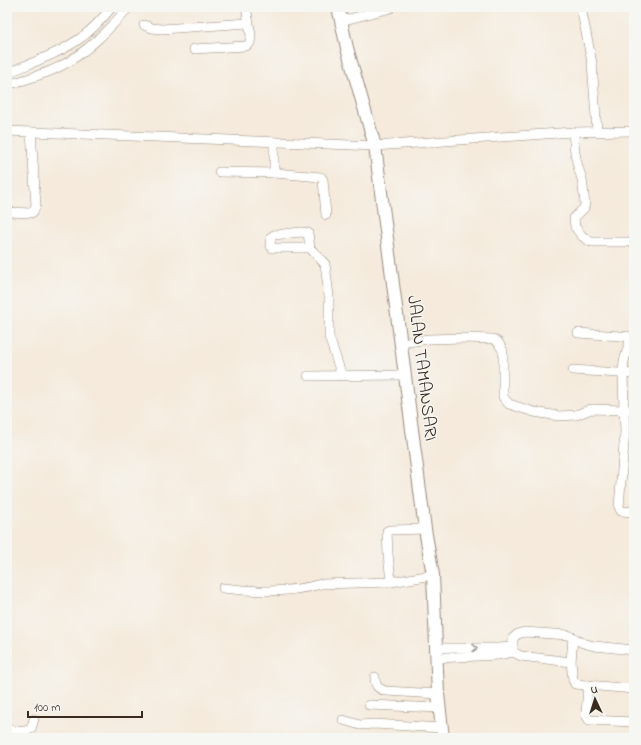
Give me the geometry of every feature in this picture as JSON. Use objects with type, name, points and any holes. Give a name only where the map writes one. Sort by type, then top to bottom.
[{"type":"main road","name":"JALAN TAMANSARI","points":[[338,7],[375,146],[425,529],[433,575],[438,694],[442,733]]},
{"type":"street","points":[[7,73],[67,47],[91,30],[112,7]]},
{"type":"street","points":[[194,49],[246,46],[250,43],[251,35],[246,7]]},
{"type":"street","points":[[581,7],[592,63],[597,131]]},
{"type":"street","points":[[7,85],[59,67],[77,56],[94,43],[128,8]]},
{"type":"street","points":[[341,21],[392,8]]},
{"type":"street","points":[[144,26],[162,28],[248,23]]},
{"type":"street","points":[[7,131],[375,146],[573,132],[634,130]]},
{"type":"street","points":[[9,212],[31,213],[36,205],[31,132]]},
{"type":"street","points":[[573,132],[575,153],[582,179],[585,204],[584,208],[574,218],[575,227],[582,236],[591,242],[634,242]]},
{"type":"street","points":[[274,142],[274,173]]},
{"type":"street","points":[[219,172],[274,173],[321,177],[323,180],[326,215]]},
{"type":"street","points":[[310,248],[325,264],[329,296],[329,337],[342,376]]},
{"type":"street","points":[[578,333],[633,337],[624,361],[625,431],[619,507],[621,511],[634,512]]},
{"type":"street","points":[[401,343],[436,339],[493,339],[498,342],[503,351],[503,397],[509,404],[534,412],[559,416],[576,415],[591,409],[634,410]]},
{"type":"street","points":[[573,370],[634,374]]},
{"type":"street","points":[[308,376],[406,375]]},
{"type":"street","points":[[624,443],[634,444]]},
{"type":"street","points":[[391,582],[387,532],[390,530],[425,529]]},
{"type":"street","points":[[224,588],[249,591],[270,591],[311,587],[321,584],[391,582],[433,575]]},
{"type":"street","points":[[513,649],[514,638],[518,634],[524,632],[568,635],[583,643],[594,646],[634,650]]},
{"type":"street","points":[[573,637],[571,662],[573,683],[634,689]]},
{"type":"street","points":[[437,653],[498,656],[513,649]]},
{"type":"street","points":[[513,649],[521,656],[571,662]]},
{"type":"street","points":[[375,677],[375,685],[379,689],[386,691],[438,694]]},
{"type":"street","points":[[588,685],[586,715],[589,720],[634,722]]},
{"type":"street","points":[[369,705],[440,708]]},
{"type":"street","points":[[7,730],[27,731],[31,729],[34,719]]},
{"type":"street","points":[[344,720],[360,725],[374,724],[442,733]]}]
